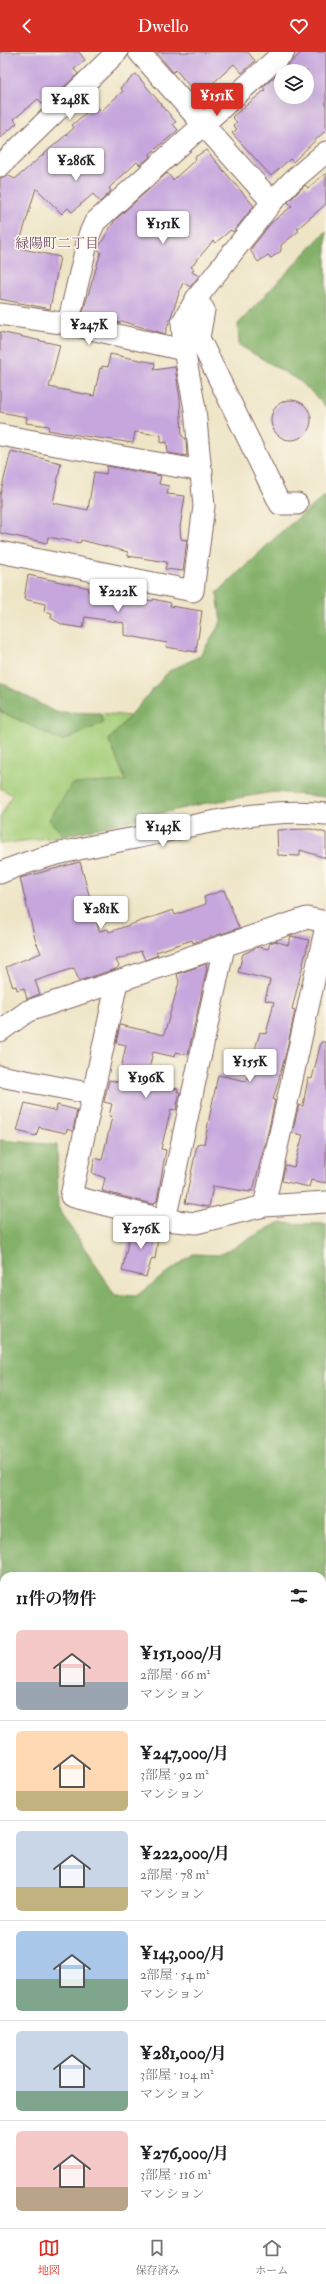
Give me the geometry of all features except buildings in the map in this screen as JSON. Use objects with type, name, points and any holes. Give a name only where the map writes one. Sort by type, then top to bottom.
[{"type":"street","points":[[0,166],[117,52]]},
{"type":"street","points":[[139,52],[272,202]]},
{"type":"street","points":[[68,324],[89,235],[95,222],[202,124],[284,52]]},
{"type":"street","points":[[0,552],[193,591],[204,506],[195,409],[184,350],[182,323],[196,299],[272,202],[292,181],[326,152]]},
{"type":"street","points":[[196,299],[204,310],[199,338],[280,504],[297,504]]},
{"type":"street","points":[[0,314],[68,324],[184,350]]},
{"type":"street","points":[[0,435],[202,472]]},
{"type":"street","points":[[0,873],[35,860],[61,853],[195,825],[302,811],[326,814]]},
{"type":"street","points":[[0,1031],[28,1011],[224,947],[307,918],[326,922]]},
{"type":"street","points":[[264,1206],[326,926]]},
{"type":"street","points":[[165,1220],[224,947]]},
{"type":"street","points":[[117,982],[71,1196],[165,1220],[196,1223],[264,1206],[326,1202]]},
{"type":"street","points":[[0,1076],[93,1094]]},
{"type":"green space","points":[[326,231],[326,407],[301,382],[239,345],[238,324]]},
{"type":"green space","points":[[326,495],[326,797],[274,792],[201,804],[64,836],[49,820],[72,784],[126,781],[109,740],[169,671],[200,656],[221,622],[217,593],[281,532]]},
{"type":"green space","points":[[0,682],[55,712],[100,713],[103,723],[62,741],[0,711]]},
{"type":"green space","points":[[0,711],[62,741],[103,723],[100,713],[130,716],[109,740],[126,781],[49,820],[64,836],[0,844],[0,818],[12,795],[0,788]]},
{"type":"green space","points":[[0,1140],[57,1145],[58,1207],[115,1295],[136,1296],[193,1254],[219,1255],[278,1223],[326,1224],[326,1572],[0,1572]]},
{"type":"district","name":"緑陽町二丁目","points":[[57,243]]}]
